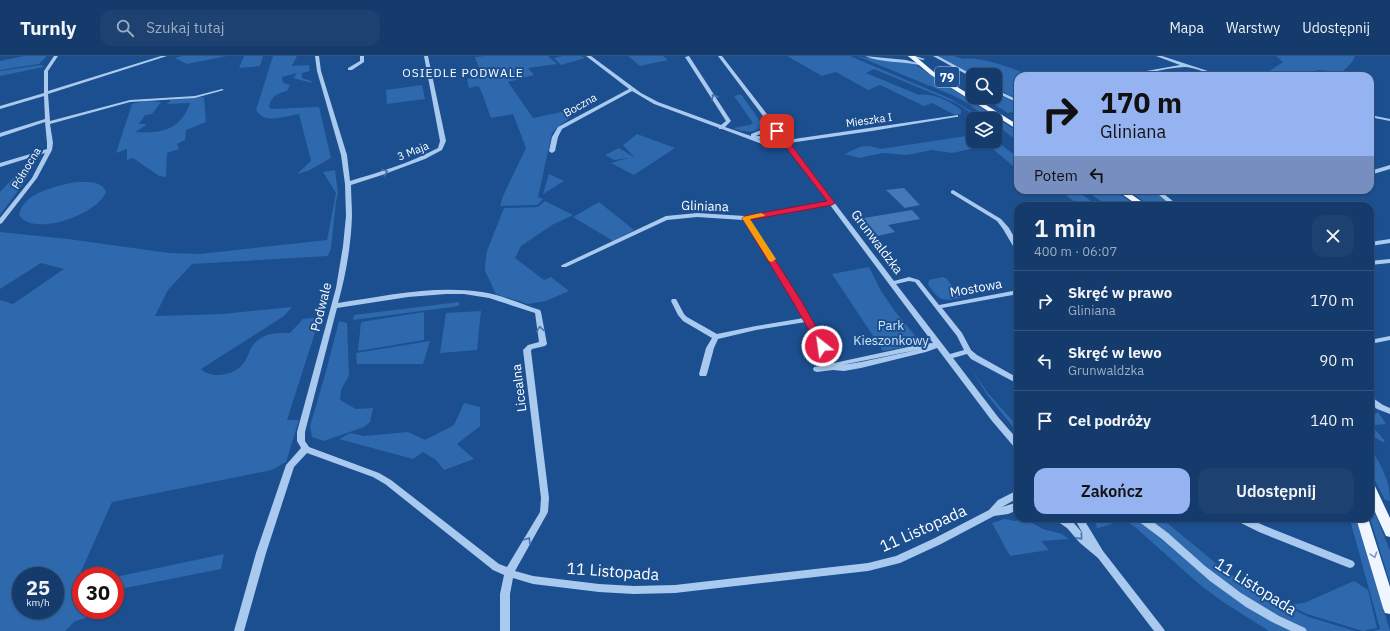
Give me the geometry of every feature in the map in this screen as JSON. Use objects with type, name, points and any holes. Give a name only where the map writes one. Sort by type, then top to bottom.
[{"type":"main road","name":"79","points":[[911,56],[966,89]]},
{"type":"main road","name":"79","points":[[920,60],[947,83],[1014,125]]},
{"type":"main road","points":[[990,104],[1014,120]]},
{"type":"main road","points":[[1126,194],[1138,202]]},
{"type":"main road","points":[[1374,497],[1390,532]]},
{"type":"main road","points":[[1363,522],[1390,608]]},
{"type":"street","name":"Północna","points":[[0,222],[34,178],[49,150],[50,143],[47,122],[46,93],[47,68],[56,56]]},
{"type":"street","points":[[0,108],[165,56]]},
{"type":"street","name":"Podwale","points":[[306,449],[301,441],[302,432],[335,306],[346,246],[349,216],[348,184],[344,155],[319,71],[317,56]]},
{"type":"street","points":[[350,69],[362,61],[362,56]]},
{"type":"street","name":"3 Maja","points":[[348,184],[423,158],[437,152],[441,147],[443,141],[426,56]]},
{"type":"street","name":"Mieszka I","points":[[588,56],[633,89],[656,103],[762,142],[785,141],[872,130],[956,116]]},
{"type":"street","name":"Grunwaldzka","points":[[720,56],[1014,441]]},
{"type":"street","points":[[867,56],[879,59],[920,60]]},
{"type":"street","points":[[879,59],[897,56]]},
{"type":"street","points":[[903,60],[911,56]]},
{"type":"street","points":[[935,56],[966,73]]},
{"type":"street","points":[[1158,56],[1208,72]]},
{"type":"street","points":[[688,57],[730,121],[721,128]]},
{"type":"street","points":[[1146,72],[1185,65]]},
{"type":"street","name":"Boczna","points":[[552,151],[555,137],[560,128],[633,89]]},
{"type":"street","points":[[0,135],[130,101],[195,97],[222,90]]},
{"type":"street","points":[[1002,94],[1014,100]]},
{"type":"street","points":[[1374,117],[1390,120]]},
{"type":"street","points":[[747,136],[763,131],[772,124]]},
{"type":"street","points":[[0,165],[49,150]]},
{"type":"street","points":[[1374,172],[1390,167]]},
{"type":"street","points":[[953,192],[1000,220],[1014,243]]},
{"type":"street","points":[[1161,194],[1171,202]]},
{"type":"street","name":"Gliniana","points":[[564,266],[666,218],[697,215],[745,218],[832,203]]},
{"type":"street","points":[[745,218],[774,262],[833,367]]},
{"type":"street","points":[[1374,243],[1390,241]]},
{"type":"street","points":[[1374,263],[1390,261]]},
{"type":"street","points":[[892,283],[909,279],[916,280],[960,335],[968,351],[974,357],[1014,379]]},
{"type":"street","name":"Licealna","points":[[335,306],[437,292],[473,293],[492,296],[538,312],[543,344],[530,347],[527,350],[545,498],[544,512],[509,573]]},
{"type":"street","name":"Mostowa","points":[[938,307],[1014,293]]},
{"type":"street","points":[[674,301],[681,315],[685,319],[716,337],[756,328],[807,320]]},
{"type":"street","points":[[703,374],[710,348],[716,337]]},
{"type":"street","points":[[1374,341],[1390,338]]},
{"type":"street","points":[[817,368],[844,368],[861,365],[926,350],[939,344]]},
{"type":"street","points":[[949,357],[968,351]]},
{"type":"street","points":[[1374,402],[1380,407],[1390,411]]},
{"type":"street","points":[[239,631],[261,553],[290,466],[306,449]]},
{"type":"street","name":"11 Listopada","points":[[306,449],[376,475],[388,482],[496,567],[509,573],[533,580],[599,588],[660,590],[868,567],[897,560],[916,552],[992,513],[1014,508]]},
{"type":"street","name":"11 Listopada","points":[[992,513],[1001,503],[1014,496]]},
{"type":"street","points":[[1066,522],[1083,540],[1101,555]]},
{"type":"street","points":[[1080,522],[1101,555],[1160,631]]},
{"type":"street","name":"11 Listopada","points":[[1147,522],[1218,582],[1272,617],[1302,631]]},
{"type":"street","points":[[1248,522],[1350,564]]},
{"type":"street","points":[[505,631],[505,594],[509,573]]},
{"type":"green space","points":[[24,56],[47,56],[39,64],[0,70],[0,61]]},
{"type":"green space","points":[[182,56],[227,56],[187,64],[175,58]]},
{"type":"green space","points":[[244,56],[263,56],[260,66],[239,68]]},
{"type":"green space","points":[[273,56],[297,56],[292,66],[309,65],[310,71],[302,73],[302,78],[311,81],[312,83],[293,78],[297,73],[282,77],[283,83],[290,85],[287,91],[277,94],[273,98],[269,106],[271,109],[319,107],[331,158],[308,171],[297,174],[311,161],[299,114],[281,118],[270,118],[260,115],[256,110]]},
{"type":"green space","points":[[548,56],[557,64],[528,68],[534,75],[508,82],[533,118],[566,111],[571,116],[552,133],[538,197],[543,199],[537,205],[500,206],[503,196],[526,148],[513,114],[491,118],[480,88],[477,86],[469,88],[467,79],[482,76],[475,57]]},
{"type":"green space","points":[[562,56],[582,56],[585,58],[561,65],[554,58]]},
{"type":"green space","points":[[628,56],[663,56],[668,60],[640,66]]},
{"type":"green space","points":[[787,56],[850,56],[951,99],[972,112],[970,112],[956,103],[874,69],[866,73],[919,95],[924,94],[942,98],[961,110],[961,114],[955,115],[932,103],[924,106],[880,85],[868,90],[836,72],[822,76]]},
{"type":"green space","points":[[857,56],[879,60],[900,60],[913,63],[966,98],[966,102],[952,95]]},
{"type":"green space","points":[[939,56],[979,59],[1021,72],[1014,72],[1014,98],[1002,91],[1002,68],[966,68],[966,71]]},
{"type":"green space","points":[[1276,56],[1355,56],[1352,62],[1342,72],[1319,70],[1312,72],[1268,72],[1283,62]]},
{"type":"green space","points":[[41,65],[44,67],[0,76],[0,71]]},
{"type":"green space","points":[[422,85],[425,99],[387,104],[386,90]]},
{"type":"green space","points":[[741,94],[762,124],[762,127],[755,131],[748,132],[733,128],[750,125],[753,123],[734,96]]},
{"type":"green space","points":[[1002,95],[1014,103],[1014,112],[1008,113],[993,104],[1002,104]]},
{"type":"green space","points":[[204,97],[206,122],[186,130],[185,140],[177,144],[179,149],[167,153],[166,177],[159,176],[133,158],[127,160],[127,149],[116,153],[132,104],[146,101],[161,102],[152,114],[145,115],[139,124],[146,124],[145,126],[135,132],[153,132],[161,131],[175,125],[186,112],[190,103],[167,104],[171,100]]},
{"type":"green space","points":[[968,104],[975,104],[988,112],[979,112]]},
{"type":"green space","points":[[1002,121],[1014,129],[1014,139],[1002,129]]},
{"type":"green space","points":[[637,134],[675,148],[634,175],[611,163],[628,158],[614,160],[605,155],[619,148],[635,158],[623,145]]},
{"type":"green space","points":[[966,136],[966,148],[976,148],[952,153],[932,150],[907,155],[883,153],[859,158],[845,154],[866,146],[880,149]]},
{"type":"green space","points":[[1002,145],[1012,153],[1014,152],[1014,167],[991,148],[1002,148]]},
{"type":"green space","points":[[335,170],[338,193],[331,248],[328,256],[192,264],[168,290],[155,316],[222,314],[292,307],[284,316],[201,369],[210,374],[216,375],[222,375],[239,368],[245,361],[254,343],[261,338],[273,334],[290,333],[303,319],[320,317],[287,420],[299,420],[286,462],[272,470],[112,502],[83,567],[72,567],[72,619],[82,619],[75,621],[65,631],[0,631],[0,300],[13,304],[64,269],[41,263],[0,289],[0,232],[68,239],[169,253],[200,254],[327,240],[336,193],[323,172]]},
{"type":"green space","points":[[29,173],[28,177],[0,215],[0,192],[15,176]]},
{"type":"green space","points":[[549,174],[564,181],[543,194]]},
{"type":"green space","points":[[76,182],[94,182],[101,185],[106,192],[101,200],[79,215],[51,224],[27,222],[19,215],[22,207],[27,201],[42,191]]},
{"type":"green space","points":[[1064,194],[1082,194],[1092,202],[1075,202]]},
{"type":"green space","points":[[1091,194],[1119,194],[1131,202],[1102,202]]},
{"type":"green space","points":[[1133,194],[1157,194],[1167,202],[1145,202]]},
{"type":"green space","points":[[545,201],[573,215],[552,225],[521,246],[515,258],[544,280],[551,277],[569,291],[546,301],[528,304],[496,294],[485,271],[485,265],[487,251],[504,208],[538,207]]},
{"type":"green space","points":[[599,202],[634,230],[613,241],[573,217]]},
{"type":"green space","name":"Park Kieszonkowy","points":[[869,267],[881,291],[894,310],[922,344],[883,351],[832,274]]},
{"type":"green space","points":[[943,277],[946,278],[961,297],[960,298],[949,300],[941,299],[928,285],[929,280]]},
{"type":"green space","points":[[459,302],[459,306],[353,320],[354,315]]},
{"type":"green space","points":[[481,311],[477,350],[440,353],[446,313]]},
{"type":"green space","points":[[424,312],[424,340],[358,351],[361,322]]},
{"type":"green space","points":[[339,321],[347,323],[349,375],[341,390],[340,400],[356,409],[373,408],[370,422],[364,427],[324,441],[312,437],[310,426]]},
{"type":"green space","points":[[430,341],[423,364],[357,364],[356,353]]},
{"type":"green space","points":[[971,368],[987,392],[1014,422],[1014,428],[987,395]]},
{"type":"green space","points":[[464,403],[480,407],[480,426],[457,444],[474,459],[444,470],[436,460],[423,452],[413,459],[339,439],[350,433],[364,436],[408,432],[425,440],[454,425]]},
{"type":"green space","points":[[1378,412],[1386,424],[1374,426],[1374,415]]},
{"type":"green space","points":[[1374,428],[1385,441],[1383,442],[1374,437]]},
{"type":"green space","points":[[1374,454],[1387,479],[1390,501],[1385,500],[1374,479]]},
{"type":"green space","points":[[1374,510],[1390,551],[1390,583],[1371,522],[1374,522]]},
{"type":"green space","points":[[1004,519],[1014,522],[1030,522],[1043,529],[1062,534],[1069,539],[1041,541],[1049,550],[1010,556],[992,523]]},
{"type":"green space","points":[[1095,522],[1118,522],[1095,529],[1097,527]]},
{"type":"green space","points":[[1127,522],[1166,522],[1224,570],[1260,594],[1309,617],[1355,631],[1269,631],[1223,602],[1199,584],[1135,527]]},
{"type":"green space","points":[[1351,522],[1357,522],[1390,631],[1373,631],[1380,629]]},
{"type":"green space","points":[[224,554],[221,569],[124,588],[124,575]]},
{"type":"green space","points":[[1354,581],[1368,590],[1377,628],[1363,631],[1307,614],[1288,605],[1304,603]]},
{"type":"building","points":[[904,188],[920,205],[905,208],[886,190]]},
{"type":"building","points":[[912,210],[920,219],[888,225],[895,232],[878,236],[874,231],[868,232],[858,219]]},
{"type":"slow traffic","points":[[761,215],[745,218],[772,259]]},
{"type":"district","name":"OSIEDLE PODWALE","points":[[463,72]]},
{"type":"route","points":[[777,131],[832,203],[745,218],[751,225],[806,315],[807,320],[822,346]]}]
